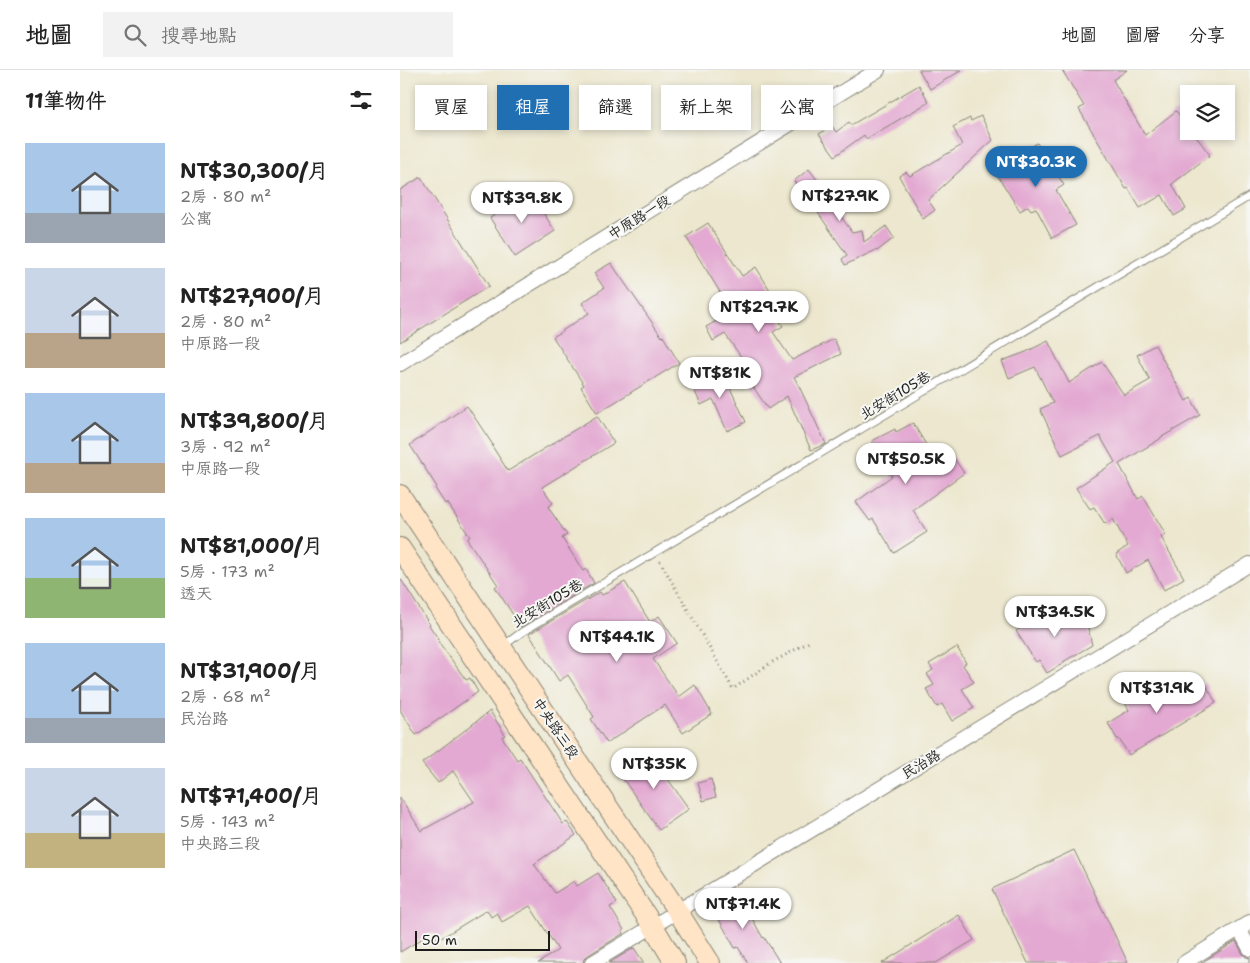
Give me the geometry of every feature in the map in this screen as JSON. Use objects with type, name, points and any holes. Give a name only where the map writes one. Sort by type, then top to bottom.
[{"type":"street","name":"中原路一段","points":[[400,364],[878,70]]},
{"type":"street","name":"中央路三段","points":[[400,495],[710,963]]},
{"type":"street","points":[[400,548],[653,926],[675,963]]},
{"type":"street","name":"民治路","points":[[592,963],[1250,564]]},
{"type":"street","points":[[1184,963],[1245,926],[1250,949]]},
{"type":"lane","name":"北安街105巷","points":[[501,647],[522,632],[1250,196]]},
{"type":"path","points":[[655,553],[733,690],[769,664],[811,642]]},
{"type":"building","points":[[919,70],[962,70],[930,89]]},
{"type":"building","points":[[1062,70],[1127,70],[1113,80],[1145,135],[1176,111],[1180,116],[1180,140],[1199,140],[1210,155],[1172,184],[1186,209],[1174,216],[1162,195],[1140,208],[1128,188],[1126,189],[1079,109],[1084,106]]},
{"type":"building","points":[[919,85],[929,102],[866,139],[864,135],[835,156],[819,134],[826,130],[833,130],[833,128],[836,132],[849,122],[851,125]]},
{"type":"building","points":[[981,116],[993,140],[928,200],[935,210],[923,219],[899,176],[906,172],[910,176],[962,145],[953,127],[970,118],[971,121]]},
{"type":"building","points":[[1037,143],[1064,185],[1056,190],[1076,225],[1052,238],[1036,208],[1031,210],[1028,206],[1020,211],[994,170]]},
{"type":"building","points":[[809,169],[852,232],[862,230],[864,242],[886,226],[894,238],[877,251],[845,265],[842,259],[847,255],[794,181]]},
{"type":"building","points":[[421,177],[489,286],[400,342],[400,190]]},
{"type":"building","points":[[530,192],[555,231],[515,257],[490,218]]},
{"type":"building","points":[[708,223],[742,276],[756,267],[777,302],[770,307],[783,326],[773,332],[792,360],[834,339],[841,354],[794,377],[826,444],[811,450],[787,396],[768,409],[738,364],[744,361],[725,334],[713,341],[706,327],[725,316],[721,309],[728,305],[686,237]]},
{"type":"building","points":[[611,263],[663,336],[679,363],[597,413],[581,387],[584,385],[553,337],[589,313],[582,303],[604,288],[594,273]]},
{"type":"building","points":[[1048,341],[1069,383],[1102,362],[1124,395],[1150,380],[1137,355],[1155,345],[1186,401],[1191,398],[1200,415],[1119,464],[1138,499],[1143,496],[1166,535],[1161,537],[1184,578],[1164,590],[1148,560],[1126,573],[1116,554],[1128,546],[1113,519],[1105,524],[1094,507],[1090,509],[1076,488],[1115,462],[1100,436],[1062,455],[1040,409],[1053,403],[1035,367],[1009,378],[1002,361]]},
{"type":"building","points":[[722,371],[746,422],[727,431],[713,399],[701,405],[692,385]]},
{"type":"building","points":[[467,406],[508,471],[597,416],[614,443],[542,487],[553,503],[548,507],[567,535],[562,538],[583,571],[586,569],[594,583],[521,627],[495,587],[498,585],[467,539],[470,537],[447,502],[445,504],[435,488],[437,487],[410,445]]},
{"type":"building","points":[[913,423],[931,453],[934,451],[940,462],[951,454],[964,473],[913,510],[927,532],[894,553],[873,519],[870,521],[856,502],[892,476],[872,441],[895,429],[896,432]]},
{"type":"building","points":[[400,578],[438,641],[466,680],[470,678],[478,692],[416,735],[400,710]]},
{"type":"building","points":[[625,582],[650,622],[659,616],[677,643],[653,659],[679,697],[695,685],[712,714],[683,733],[665,705],[607,743],[591,719],[594,717],[568,675],[559,681],[529,634],[600,592],[602,595]]},
{"type":"building","points":[[1066,603],[1075,616],[1088,628],[1092,645],[1047,673],[1039,660],[1036,662],[1016,631],[1037,617],[1039,622]]},
{"type":"building","points":[[957,647],[966,663],[963,665],[974,682],[962,689],[974,708],[952,721],[942,704],[937,707],[926,689],[934,685],[927,674],[933,670],[929,664]]},
{"type":"building","points":[[1160,679],[1175,701],[1205,683],[1216,703],[1129,755],[1108,723],[1129,710],[1123,699]]},
{"type":"building","points":[[490,711],[505,735],[502,737],[517,760],[520,758],[563,824],[567,822],[576,835],[534,864],[555,893],[574,881],[577,886],[598,873],[617,903],[610,907],[624,933],[587,956],[583,963],[538,963],[558,950],[530,906],[502,922],[497,913],[491,917],[487,910],[438,940],[433,932],[400,952],[400,797],[421,831],[474,802],[453,771],[438,783],[422,763]]},
{"type":"building","points":[[648,751],[689,809],[659,830],[618,772]]},
{"type":"building","points":[[711,779],[716,797],[703,801],[698,783]]},
{"type":"building","points":[[1074,850],[1128,963],[1028,963],[992,889]]},
{"type":"building","points":[[736,890],[763,938],[780,963],[748,963],[738,947],[735,948],[711,905]]},
{"type":"building","points":[[959,915],[974,940],[936,963],[882,963]]},
{"type":"building","points":[[1236,941],[1243,954],[1250,958],[1250,963],[1201,963]]},
{"type":"building","points":[[634,948],[644,963],[609,963]]}]
